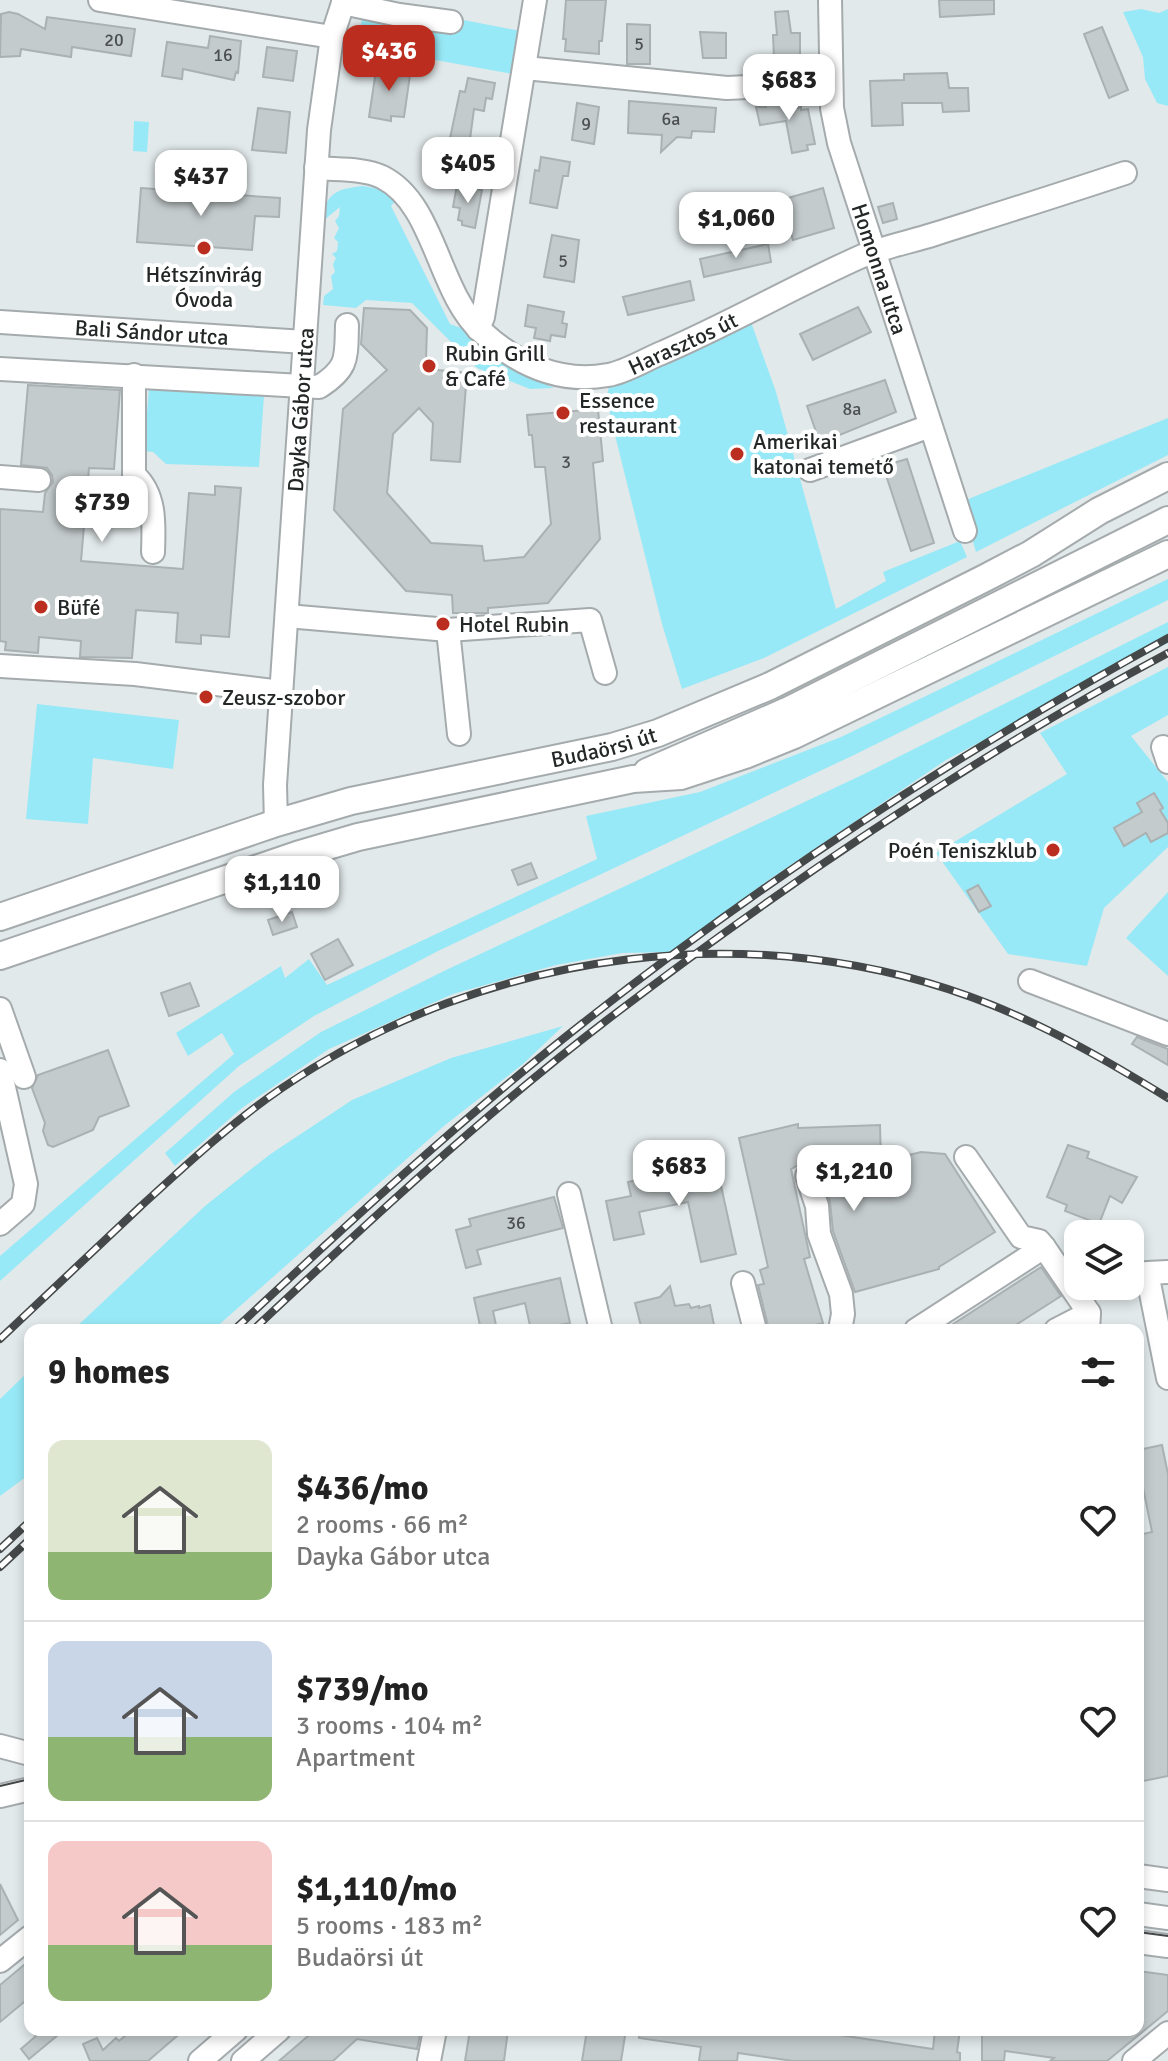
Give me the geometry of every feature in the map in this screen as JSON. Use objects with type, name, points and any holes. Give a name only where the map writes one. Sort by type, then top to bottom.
[{"type":"main road","name":"Budaörsi út","points":[[0,917],[276,823],[351,801],[612,747],[658,733],[770,686],[1031,554],[1099,511],[1168,476]]},
{"type":"main road","points":[[1031,554],[1168,493]]},
{"type":"main road","name":"Budaörsi út","points":[[633,779],[667,761],[787,711],[1168,520]]},
{"type":"main road","name":"Budaörsi út","points":[[0,956],[269,864],[358,837],[633,779],[681,776],[782,740],[1168,554]]},
{"type":"street","points":[[100,0],[332,37]]},
{"type":"street","points":[[478,329],[486,301],[535,0]]},
{"type":"street","name":"Homonna utca","points":[[830,0],[832,108],[839,143],[965,531]]},
{"type":"street","points":[[343,2],[399,15],[451,22]]},
{"type":"street","name":"Dayka Gábor utca","points":[[276,823],[275,785],[316,168],[332,37],[343,2]]},
{"type":"street","points":[[525,68],[727,88],[831,83]]},
{"type":"street","name":"Harasztos út","points":[[316,168],[366,172],[380,176],[399,189],[420,218],[461,308],[478,329],[507,353],[552,375],[579,377],[610,375],[722,327],[863,256],[1125,173]]},
{"type":"street","name":"Bali Sándor utca","points":[[0,322],[305,342]]},
{"type":"street","points":[[0,369],[319,387],[338,375],[345,361],[347,325]]},
{"type":"street","points":[[134,375],[134,475],[145,485],[151,500],[153,552]]},
{"type":"street","points":[[810,470],[930,426]]},
{"type":"street","points":[[0,477],[39,480]]},
{"type":"street","points":[[287,616],[448,630],[590,620],[605,673]]},
{"type":"street","points":[[448,630],[459,734]]},
{"type":"street","points":[[0,666],[135,674],[281,692]]},
{"type":"street","points":[[1030,981],[1168,1034]]},
{"type":"street","points":[[0,1009],[24,1077]]},
{"type":"street","points":[[0,1070],[26,1184],[23,1204],[0,1224]]},
{"type":"street","points":[[966,1157],[1021,1237],[1039,1241],[1044,1247],[1088,1321]]},
{"type":"street","points":[[807,1176],[817,1206],[819,1234],[841,1294],[841,1324]]},
{"type":"street","points":[[569,1194],[600,1324]]},
{"type":"street","points":[[925,1324],[1044,1247]]},
{"type":"street","points":[[1158,1273],[1168,1378]]},
{"type":"street","points":[[743,1283],[753,1324]]},
{"type":"street","points":[[0,1746],[24,1752]]},
{"type":"street","points":[[0,1796],[24,1790]]},
{"type":"street","points":[[1144,1877],[1168,1880]]},
{"type":"street","points":[[1144,1915],[1168,1918]]},
{"type":"street","points":[[0,1961],[24,1942]]},
{"type":"street","points":[[1144,1943],[1168,1946]]},
{"type":"street","points":[[1134,2061],[1168,2033]]},
{"type":"street","points":[[202,2060],[225,2036]]},
{"type":"street","points":[[243,2061],[272,2036]]},
{"type":"street","points":[[429,2061],[434,2036]]},
{"type":"shaded area","points":[[1141,9],[1159,13],[1168,9],[1168,106],[1157,103],[1145,79],[1143,57],[1123,12]]},
{"type":"shaded area","points":[[350,14],[448,17],[521,31],[513,74],[347,44],[344,40],[347,37],[356,39],[362,20]]},
{"type":"shaded area","points":[[134,121],[149,122],[147,152],[133,151]]},
{"type":"shaded area","points":[[363,186],[385,190],[396,200],[391,206],[450,324],[464,329],[499,362],[554,388],[530,389],[477,368],[412,303],[366,300],[356,308],[323,305],[324,296],[333,289],[331,276],[335,272],[333,264],[336,258],[332,254],[337,251],[338,242],[334,238],[339,228],[335,221],[340,207],[323,221],[326,204],[339,191]]},
{"type":"shaded area","points":[[751,322],[776,392],[836,609],[886,581],[883,572],[960,541],[967,557],[764,658],[682,689],[662,624],[607,395],[609,387],[652,371]]},
{"type":"shaded area","points":[[149,388],[264,396],[259,467],[166,464],[153,452],[144,451]]},
{"type":"shaded area","points":[[1168,418],[1168,455],[976,552],[961,502]]},
{"type":"shaded area","points":[[1168,579],[1168,600],[854,755],[438,951],[314,1016],[239,1066],[0,1281],[0,1256],[234,1054],[222,1033],[188,1056],[176,1033],[281,966],[285,978],[309,959],[327,985],[597,859],[586,816],[700,792],[841,737]]},
{"type":"shaded area","points":[[1168,622],[1168,643],[946,760],[770,879],[671,952],[622,953],[556,965],[453,994],[329,1049],[242,1108],[175,1166],[165,1153],[234,1092],[321,1032],[862,775]]},
{"type":"shaded area","name":"Poén Teniszklub","points":[[1168,667],[1168,715],[1131,736],[1168,782],[1168,847],[1104,908],[1087,966],[1008,954],[936,853],[1067,774],[1040,733]]},
{"type":"shaded area","points":[[37,704],[179,720],[173,769],[93,758],[88,824],[26,819]]},
{"type":"shaded area","points":[[1168,892],[1168,976],[1126,938]]},
{"type":"shaded area","points":[[563,1026],[523,1064],[444,1126],[220,1324],[79,1324],[205,1206],[269,1155],[352,1100],[451,1058]]},
{"type":"shaded area","points":[[24,1376],[24,1478],[0,1496],[0,1399]]},
{"type":"building","points":[[566,0],[606,0],[599,54],[565,51]]},
{"type":"building","points":[[939,0],[994,0],[994,14],[940,17]]},
{"type":"building","points":[[788,11],[791,33],[800,33],[800,59],[774,59],[773,35],[777,35],[775,12]]},
{"type":"building","points":[[9,12],[45,29],[47,17],[135,29],[131,56],[72,47],[71,57],[21,49],[20,56],[0,57],[1,14]]},
{"type":"building","points":[[627,24],[650,25],[650,64],[627,64]]},
{"type":"building","points":[[1102,27],[1128,90],[1109,98],[1084,34]]},
{"type":"building","points":[[700,32],[726,33],[726,58],[703,58]]},
{"type":"building","points":[[210,36],[241,41],[238,73],[234,80],[183,69],[182,79],[162,76],[167,42],[208,48]]},
{"type":"building","points":[[267,47],[297,51],[293,81],[263,77]]},
{"type":"building","points":[[377,64],[399,68],[398,73],[410,75],[404,117],[391,116],[391,121],[369,117]]},
{"type":"building","points":[[947,73],[949,88],[968,88],[969,111],[943,112],[942,103],[902,103],[903,125],[872,126],[870,81],[904,80],[904,74]]},
{"type":"building","points":[[468,78],[495,83],[492,99],[486,98],[484,111],[474,109],[470,139],[486,143],[483,164],[456,160],[454,146],[449,143],[460,91],[465,92]]},
{"type":"building","points":[[789,99],[790,109],[808,109],[815,144],[807,145],[808,150],[792,153],[786,121],[760,125],[756,107],[766,107],[765,100]]},
{"type":"building","points":[[629,101],[716,108],[714,132],[692,131],[691,138],[677,137],[661,152],[662,135],[628,133]]},
{"type":"building","points":[[577,103],[599,107],[594,144],[572,140]]},
{"type":"building","points":[[258,108],[290,112],[286,153],[252,150]]},
{"type":"building","points":[[541,157],[570,162],[568,176],[563,176],[557,208],[530,203],[535,170],[539,171]]},
{"type":"building","points":[[457,185],[482,190],[475,228],[462,225],[462,221],[458,220],[460,208],[453,207]]},
{"type":"building","points":[[141,188],[280,198],[279,217],[255,216],[252,250],[137,242]]},
{"type":"building","points":[[823,188],[834,228],[793,240],[781,200]]},
{"type":"building","points":[[893,203],[897,219],[883,223],[878,207]]},
{"type":"building","points":[[552,235],[579,240],[574,282],[544,277]]},
{"type":"building","points":[[768,244],[771,262],[704,277],[700,259]]},
{"type":"building","points":[[690,281],[694,300],[628,315],[623,297]]},
{"type":"building","points":[[528,305],[564,312],[562,323],[567,324],[565,337],[551,335],[550,341],[534,338],[536,328],[525,326]]},
{"type":"building","points":[[858,307],[871,332],[813,360],[800,334]]},
{"type":"building","points":[[364,308],[410,310],[427,328],[426,358],[438,370],[467,373],[460,462],[431,460],[433,423],[419,408],[393,434],[387,493],[431,543],[482,546],[484,561],[524,557],[551,524],[545,467],[535,467],[527,415],[598,409],[603,461],[593,463],[600,539],[548,603],[488,608],[488,613],[453,613],[452,595],[406,591],[334,510],[343,409],[387,370],[361,344]]},
{"type":"building","points":[[885,380],[896,412],[820,443],[807,406]]},
{"type":"building","points":[[28,385],[120,390],[114,469],[89,468],[81,561],[183,569],[189,493],[215,495],[215,486],[241,488],[229,637],[201,635],[201,644],[176,642],[178,613],[136,610],[132,658],[80,657],[81,641],[39,637],[38,653],[5,650],[6,642],[0,641],[0,509],[43,512],[45,493],[53,482],[47,468],[21,465]]},
{"type":"building","points":[[907,459],[934,543],[911,551],[883,466]]},
{"type":"building","points":[[1154,793],[1163,808],[1160,810],[1168,823],[1168,833],[1151,842],[1146,833],[1124,846],[1114,828],[1142,812],[1137,803]]},
{"type":"building","points":[[531,863],[537,878],[518,885],[512,870]]},
{"type":"building","points":[[978,885],[991,906],[979,912],[967,891]]},
{"type":"building","points":[[292,912],[297,927],[273,935],[268,920]]},
{"type":"building","points":[[338,939],[353,965],[325,980],[311,954]]},
{"type":"building","points":[[190,983],[199,1006],[169,1016],[161,993]]},
{"type":"building","points":[[1137,1037],[1168,1049],[1168,1065],[1132,1044]]},
{"type":"building","points":[[108,1050],[129,1106],[99,1117],[93,1130],[53,1147],[48,1145],[43,1131],[45,1123],[32,1088],[38,1075]]},
{"type":"building","points":[[798,1124],[798,1128],[880,1125],[881,1162],[921,1152],[945,1154],[995,1232],[939,1269],[855,1292],[833,1231],[830,1202],[820,1172],[813,1163],[802,1163],[791,1169],[810,1257],[804,1259],[823,1323],[768,1324],[758,1285],[764,1284],[760,1270],[768,1267],[739,1138]]},
{"type":"building","points":[[1068,1145],[1089,1152],[1087,1158],[1137,1177],[1122,1203],[1110,1196],[1101,1220],[1089,1220],[1065,1211],[1067,1205],[1047,1197]]},
{"type":"building","points":[[716,1163],[736,1254],[701,1262],[688,1202],[639,1212],[644,1234],[614,1240],[606,1201],[631,1196],[628,1182]]},
{"type":"building","points":[[554,1197],[563,1228],[477,1250],[481,1264],[466,1268],[456,1230],[471,1226],[469,1219]]},
{"type":"building","points":[[1041,1267],[1061,1296],[1017,1324],[953,1324]]},
{"type":"building","points":[[560,1278],[570,1323],[530,1324],[525,1303],[493,1311],[496,1324],[480,1324],[474,1298]]},
{"type":"building","points":[[670,1286],[675,1306],[689,1304],[691,1308],[699,1308],[710,1305],[714,1324],[640,1324],[635,1303],[660,1297]]},
{"type":"building","points":[[1162,1445],[1168,1474],[1168,1776],[1144,1781],[1144,1534],[1152,1532],[1144,1493],[1144,1449]]},
{"type":"building","points":[[0,1884],[18,1920],[0,1935]]},
{"type":"building","points":[[24,1965],[24,2002],[0,2022],[0,1985]]},
{"type":"building","points":[[1144,1972],[1168,1975],[1168,2011],[1144,2031]]},
{"type":"building","points":[[36,2036],[57,2036],[29,2059],[21,2049]]},
{"type":"building","points":[[125,2036],[177,2036],[148,2061],[90,2061],[83,2044],[97,2038],[103,2050],[116,2038],[119,2041]]},
{"type":"building","points":[[308,2036],[420,2036],[417,2049],[357,2039],[333,2061],[279,2061]]},
{"type":"building","points":[[469,2036],[507,2036],[504,2061],[465,2061]]},
{"type":"building","points":[[586,2036],[625,2036],[621,2061],[582,2061]]},
{"type":"building","points":[[846,2036],[933,2049],[934,2036],[959,2036],[957,2052],[960,2053],[960,2061],[793,2061],[738,2053],[737,2061],[699,2061],[701,2047],[639,2038]]},
{"type":"building","points":[[982,2036],[1138,2036],[1107,2061],[1050,2061],[1054,2058],[1005,2051],[1004,2061],[982,2061]]},
{"type":"tram line","points":[[0,1786],[24,1780]]},
{"type":"tram line","points":[[1144,1933],[1168,1936]]},
{"type":"railway","points":[[241,1324],[449,1134],[583,1023],[723,917],[941,771],[1168,638]]},
{"type":"railway","points":[[259,1324],[471,1132],[561,1056],[674,969],[811,872],[951,779],[1168,653]]},
{"type":"railway","points":[[0,1339],[192,1160],[282,1088],[362,1041],[447,1003],[536,976],[627,960],[720,954],[813,959],[904,976],[992,1005],[1038,1025],[1168,1098]]},
{"type":"railway","points":[[0,1549],[24,1527]]},
{"type":"railway","points":[[0,1567],[24,1545]]},
{"type":"place","name":"Hétszínvirág Óvoda","points":[[204,248]]},
{"type":"place","name":"Rubin Grill & Café","points":[[429,366]]},
{"type":"place","name":"Essence restaurant","points":[[563,413]]},
{"type":"place","name":"Amerikai katonai temető","points":[[737,454]]},
{"type":"place","name":"Büfé","points":[[41,607]]},
{"type":"place","name":"Hotel Rubin","points":[[443,624]]},
{"type":"place","name":"Zeusz-szobor","points":[[206,697]]},
{"type":"place","name":"Poén Teniszklub","points":[[1053,850]]}]
